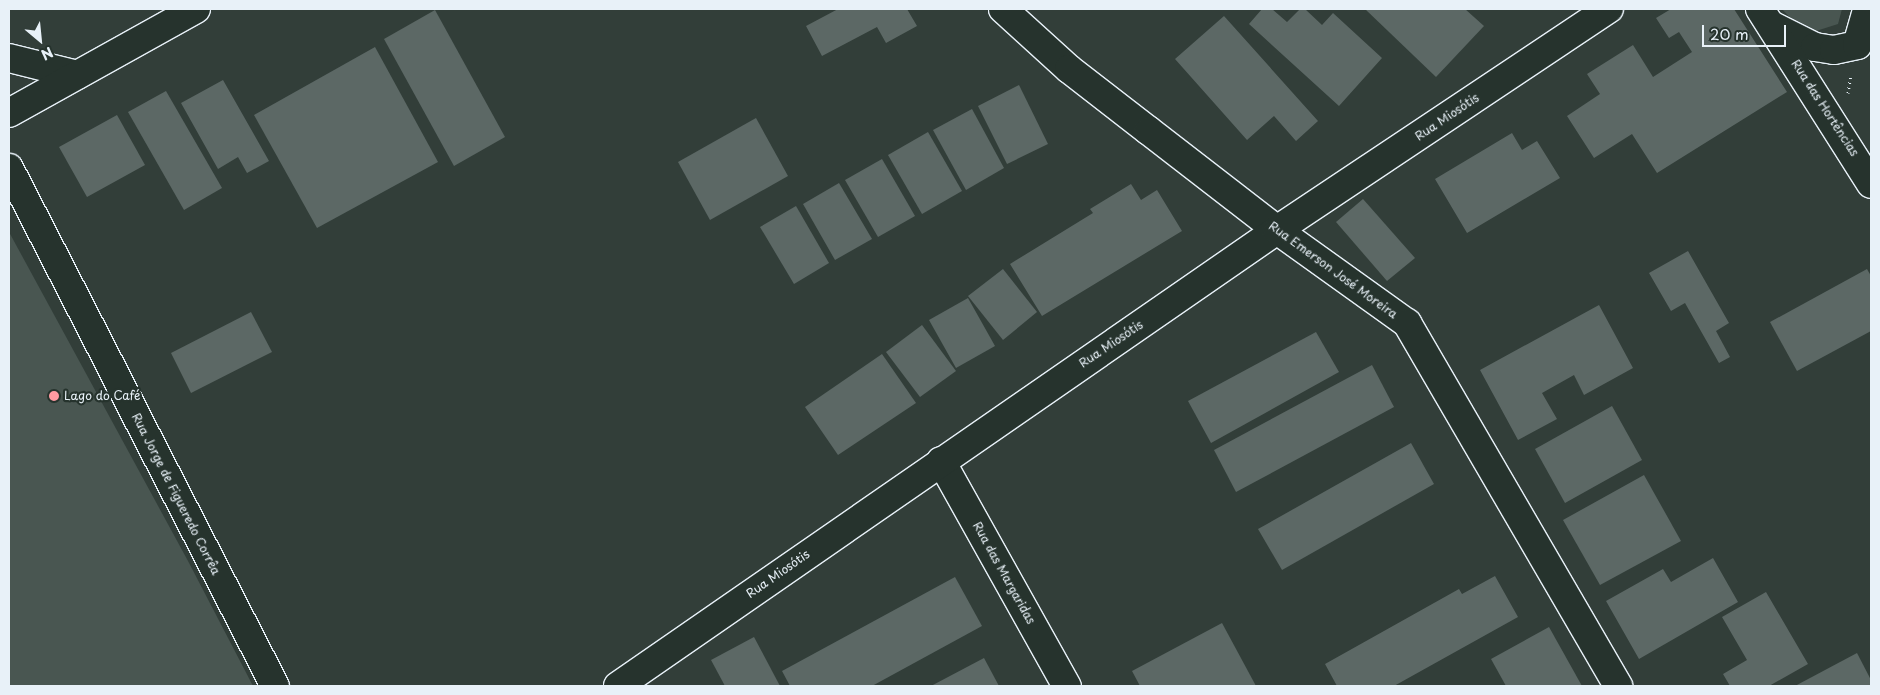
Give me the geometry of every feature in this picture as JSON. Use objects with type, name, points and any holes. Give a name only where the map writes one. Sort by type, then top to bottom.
[{"type":"street","points":[[9,113],[196,9]]},
{"type":"street","name":"Rua Emerson José Moreira","points":[[1003,9],[1069,69],[1277,230],[1407,323],[1618,686]]},
{"type":"street","name":"Rua Miosótis","points":[[618,686],[1277,230],[1609,9]]},
{"type":"street","points":[[1765,17],[1815,47],[1834,50],[1857,45],[1867,9]]},
{"type":"street","name":"Rua das Hortências","points":[[1765,17],[1844,136],[1871,184]]},
{"type":"street","points":[[9,58],[77,75]]},
{"type":"street","name":"Rua Jorge de Figueredo Corrêa","points":[[9,168],[275,686]]},
{"type":"street","name":"Rua das Margaridas","points":[[941,461],[1067,686]]},
{"type":"path","points":[[1844,136],[1857,45]]},
{"type":"shaded area","points":[[1782,9],[1842,9],[1838,24],[1816,31],[1794,22]]},
{"type":"shaded area","name":"Lago do Café","points":[[9,232],[188,561],[253,686],[9,686]]},
{"type":"building","points":[[838,9],[907,9],[917,26],[886,43],[877,27],[822,56],[806,26]]},
{"type":"building","points":[[1262,9],[1272,9],[1287,22],[1300,9],[1305,9],[1322,25],[1333,13],[1382,58],[1339,106],[1249,24]]},
{"type":"building","points":[[1365,9],[1465,9],[1484,26],[1436,77]]},
{"type":"building","points":[[1671,9],[1734,9],[1787,92],[1657,173],[1632,134],[1594,158],[1567,116],[1600,94],[1587,74],[1633,45],[1653,77],[1692,52],[1679,32],[1669,38],[1656,18]]},
{"type":"building","points":[[435,10],[505,137],[454,166],[384,39]]},
{"type":"building","points":[[1224,16],[1318,121],[1296,141],[1274,116],[1247,140],[1175,59]]},
{"type":"building","points":[[375,47],[438,162],[317,228],[254,115]]},
{"type":"building","points":[[223,80],[269,161],[247,173],[238,157],[218,169],[181,103]]},
{"type":"building","points":[[1019,85],[1048,144],[1007,164],[978,106]]},
{"type":"building","points":[[166,91],[222,188],[184,210],[128,112]]},
{"type":"building","points":[[972,109],[1004,168],[966,190],[933,130]]},
{"type":"building","points":[[117,115],[145,165],[87,197],[59,147]]},
{"type":"building","points":[[756,118],[788,176],[710,220],[678,162]]},
{"type":"building","points":[[928,132],[962,191],[922,214],[888,155]]},
{"type":"building","points":[[1512,133],[1522,150],[1537,141],[1560,178],[1467,233],[1435,179]]},
{"type":"building","points":[[882,159],[915,216],[878,237],[845,180]]},
{"type":"building","points":[[839,183],[872,239],[835,260],[803,204]]},
{"type":"building","points":[[1131,184],[1141,200],[1157,190],[1182,231],[1042,316],[1010,264],[1093,213],[1090,209]]},
{"type":"building","points":[[1363,199],[1415,258],[1387,281],[1336,222]]},
{"type":"building","points":[[796,206],[829,263],[794,284],[760,227]]},
{"type":"building","points":[[1688,251],[1729,323],[1716,331],[1730,357],[1719,363],[1685,303],[1671,311],[1649,273]]},
{"type":"building","points":[[1003,269],[1037,312],[1003,340],[968,296]]},
{"type":"building","points":[[1867,269],[1871,276],[1871,331],[1797,371],[1770,322]]},
{"type":"building","points":[[968,298],[995,346],[956,368],[929,320]]},
{"type":"building","points":[[1599,305],[1633,368],[1584,395],[1574,375],[1542,393],[1557,419],[1518,440],[1480,370]]},
{"type":"building","points":[[251,312],[272,352],[191,393],[171,353]]},
{"type":"building","points":[[922,325],[956,371],[920,397],[886,352]]},
{"type":"building","points":[[1316,332],[1339,372],[1211,443],[1188,401]]},
{"type":"building","points":[[882,354],[916,403],[838,455],[805,407]]},
{"type":"building","points":[[1372,365],[1394,407],[1236,492],[1214,450]]},
{"type":"building","points":[[1612,406],[1642,460],[1565,503],[1535,449]]},
{"type":"building","points":[[1411,443],[1434,484],[1282,570],[1258,529]]},
{"type":"building","points":[[1644,475],[1681,541],[1600,585],[1563,520]]},
{"type":"building","points":[[1713,558],[1738,602],[1639,659],[1606,601],[1663,569],[1671,582]]},
{"type":"building","points":[[1495,576],[1518,617],[1394,686],[1337,686],[1325,664],[1459,589],[1462,594]]},
{"type":"building","points":[[955,577],[982,626],[872,686],[790,686],[782,671]]},
{"type":"building","points":[[1766,592],[1808,664],[1769,686],[1730,686],[1723,674],[1747,660],[1722,617]]},
{"type":"building","points":[[1222,623],[1256,686],[1140,686],[1132,671]]},
{"type":"building","points":[[1549,627],[1582,686],[1506,686],[1491,659]]},
{"type":"building","points":[[754,637],[780,686],[725,686],[711,660]]},
{"type":"building","points":[[1857,653],[1871,680],[1871,686],[1795,686]]},
{"type":"building","points":[[984,658],[999,686],[931,686]]},
{"type":"place","name":"Lago do Café","points":[[54,396]]}]
